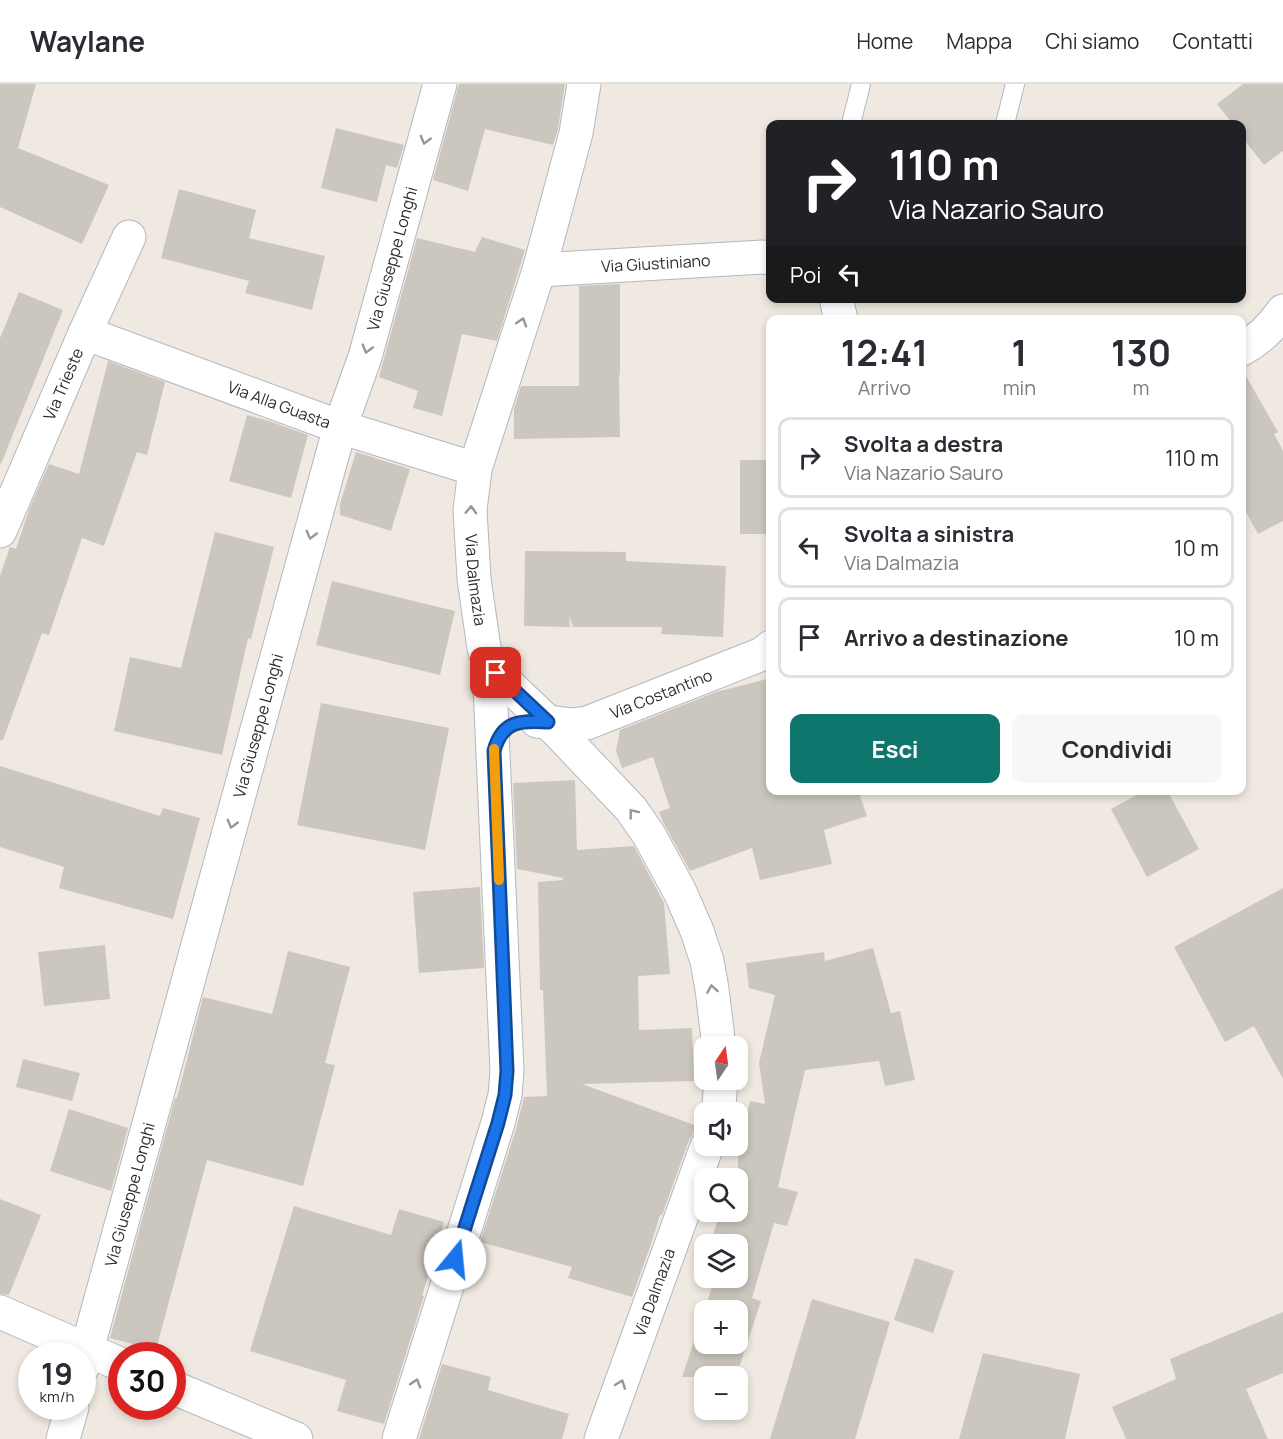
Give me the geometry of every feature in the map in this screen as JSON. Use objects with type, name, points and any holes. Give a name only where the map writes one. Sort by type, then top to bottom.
[{"type":"street","name":"Via Giuseppe Longhi","points":[[90,1342],[340,427],[365,357],[440,84]]},
{"type":"street","name":"Via Dalmazia","points":[[584,84],[576,133],[539,270],[475,469],[470,510],[472,558],[484,648],[489,663],[496,673],[548,722],[631,809],[649,835],[680,891],[697,931],[707,961],[718,1036]]},
{"type":"street","name":"Via Trieste","points":[[0,531],[129,237]]},
{"type":"street","name":"Via Giustiniano","points":[[539,270],[766,257]]},
{"type":"street","points":[[1246,347],[1272,326],[1283,311]]},
{"type":"street","name":"Via Alla Guasta","points":[[85,333],[340,427],[475,469]]},
{"type":"street","name":"Via Costantino","points":[[494,751],[497,738],[507,728],[519,722],[533,721],[571,725],[587,723],[766,651]]},
{"type":"street","points":[[399,1439],[505,1095],[507,1071],[489,663]]},
{"type":"street","name":"Via Dalmazia","points":[[601,1439],[703,1156]]},
{"type":"street","points":[[0,1312],[53,1342]]},
{"type":"street","points":[[186,1393],[296,1439]]},
{"type":"street","points":[[63,1439],[68,1420]]},
{"type":"lane","points":[[852,120],[861,84]]},
{"type":"lane","points":[[1006,120],[1015,84]]},
{"type":"building","points":[[0,84],[36,84],[18,148],[109,185],[82,244],[0,207]]},
{"type":"building","points":[[459,84],[565,84],[558,129],[553,145],[485,129],[468,191],[433,180]]},
{"type":"building","points":[[1243,84],[1283,84],[1283,151],[1264,165],[1246,142],[1246,120],[1230,120],[1217,104]]},
{"type":"building","points":[[336,128],[404,145],[397,168],[386,165],[377,202],[321,188]]},
{"type":"building","points":[[179,189],[256,210],[249,238],[325,256],[312,310],[245,293],[249,281],[161,258]]},
{"type":"building","points":[[482,237],[525,250],[497,341],[462,334],[442,416],[413,408],[418,391],[379,377],[417,238],[475,252]]},
{"type":"building","points":[[620,284],[620,437],[514,439],[514,409],[521,386],[579,386],[579,286]]},
{"type":"building","points":[[19,292],[63,310],[1,464],[0,338]]},
{"type":"building","points":[[108,361],[165,382],[147,455],[137,452],[104,546],[82,538],[49,635],[42,633],[3,740],[0,740],[0,576],[10,547],[16,549],[30,507],[49,464],[79,474]]},
{"type":"building","points":[[1246,376],[1278,432],[1274,434],[1283,451],[1283,521],[1258,534],[1246,512]]},
{"type":"building","points":[[247,415],[308,435],[291,498],[229,481]]},
{"type":"building","points":[[356,452],[410,469],[391,531],[340,515],[340,504]]},
{"type":"building","points":[[740,460],[766,460],[766,534],[740,534]]},
{"type":"building","points":[[215,532],[274,547],[251,639],[248,638],[222,755],[114,731],[130,657],[181,668]]},
{"type":"building","points":[[525,551],[626,552],[626,561],[726,566],[723,637],[661,634],[662,627],[573,627],[569,615],[570,627],[524,626]]},
{"type":"building","points":[[332,581],[455,611],[440,675],[316,645]]},
{"type":"building","points":[[766,679],[766,795],[860,795],[867,816],[824,830],[832,864],[760,880],[752,848],[690,871],[659,812],[670,808],[653,757],[622,768],[616,751],[620,730],[716,692]]},
{"type":"building","points":[[321,703],[449,728],[425,850],[297,825]]},
{"type":"building","points":[[0,766],[160,816],[163,808],[200,818],[173,919],[59,888],[64,867],[0,847]]},
{"type":"building","points":[[575,780],[577,850],[634,846],[664,903],[670,974],[638,976],[639,1030],[692,1028],[694,1081],[582,1084],[694,1125],[694,1131],[662,1215],[660,1215],[632,1297],[568,1278],[572,1267],[480,1242],[524,1097],[547,1096],[543,990],[540,990],[538,882],[563,880],[563,878],[517,869],[513,783]]},
{"type":"building","points":[[1137,795],[1170,795],[1199,849],[1147,877],[1111,809]]},
{"type":"building","points":[[480,887],[484,968],[419,973],[413,892]]},
{"type":"building","points":[[1283,888],[1283,1079],[1254,1026],[1225,1042],[1174,947]]},
{"type":"building","points":[[105,945],[110,999],[44,1006],[38,952]]},
{"type":"building","points":[[873,948],[891,1013],[900,1011],[915,1080],[885,1086],[879,1061],[805,1070],[778,1187],[798,1192],[787,1226],[774,1223],[752,1298],[761,1301],[748,1341],[748,1300],[708,1300],[712,1288],[748,1288],[748,1234],[713,1234],[717,1222],[748,1222],[748,1168],[738,1168],[738,1156],[748,1156],[750,1101],[765,1104],[759,1063],[775,995],[749,988],[746,963],[824,952],[825,961]]},
{"type":"building","points":[[288,951],[350,967],[325,1063],[335,1065],[303,1186],[207,1160],[158,1342],[125,1342],[110,1338],[203,997],[272,1014]]},
{"type":"building","points":[[23,1059],[80,1073],[72,1101],[16,1087]]},
{"type":"building","points":[[69,1109],[128,1128],[111,1191],[50,1171]]},
{"type":"building","points":[[0,1199],[41,1215],[9,1295],[0,1294]]},
{"type":"building","points":[[294,1206],[391,1235],[399,1209],[444,1222],[422,1296],[424,1296],[384,1424],[337,1411],[346,1380],[250,1351]]},
{"type":"building","points":[[915,1258],[954,1271],[933,1333],[894,1320]]},
{"type":"building","points":[[812,1299],[890,1322],[855,1439],[770,1439]]},
{"type":"building","points":[[1283,1312],[1283,1373],[1246,1389],[1268,1439],[1126,1439],[1112,1407],[1176,1379],[1170,1359]]},
{"type":"building","points":[[694,1341],[694,1354],[744,1354],[740,1366],[694,1366],[694,1377],[682,1377]]},
{"type":"building","points":[[983,1353],[1080,1374],[1065,1439],[959,1439]]},
{"type":"building","points":[[442,1364],[491,1377],[488,1390],[569,1414],[562,1439],[419,1439]]},
{"type":"slow traffic","points":[[494,749],[499,880]]},
{"type":"route","points":[[455,1259],[498,1123],[505,1095],[507,1071],[494,751],[497,738],[507,728],[519,722],[548,722],[496,673]]}]
